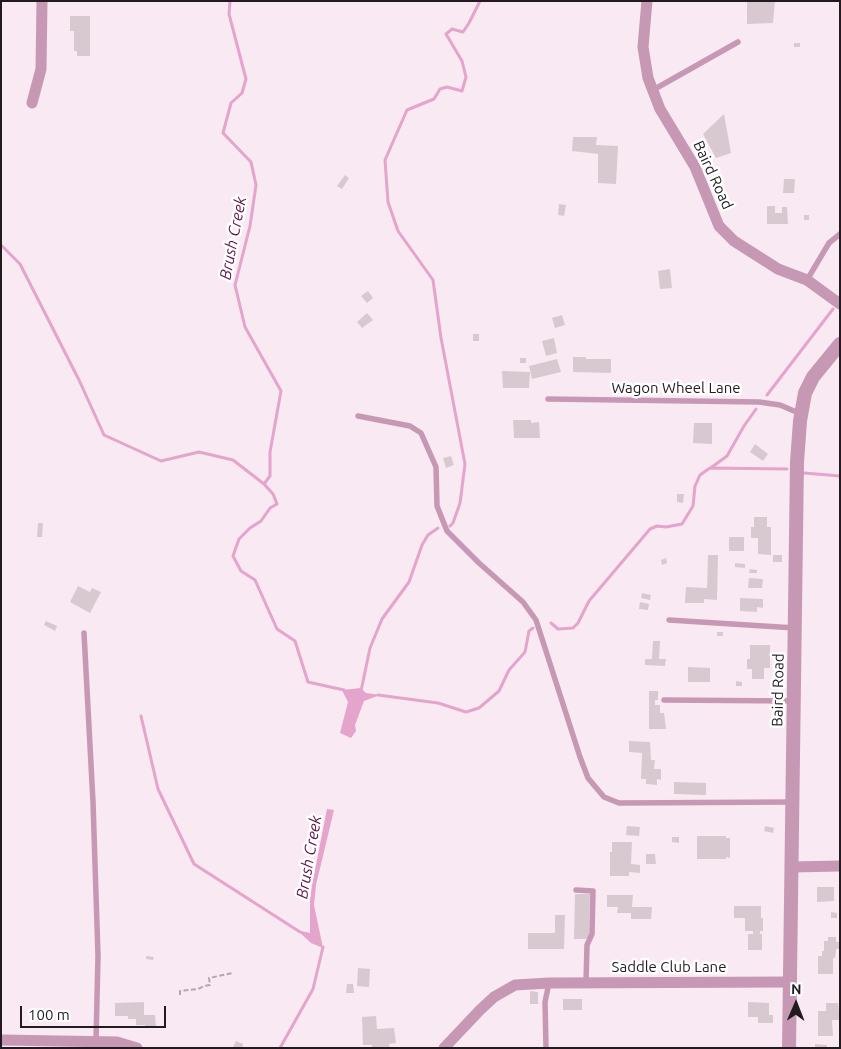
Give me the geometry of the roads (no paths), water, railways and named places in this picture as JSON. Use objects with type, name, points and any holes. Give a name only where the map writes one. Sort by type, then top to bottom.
[{"type":"street","points":[[32,103],[41,69],[42,1]]},
{"type":"street","name":"Baird Road","points":[[647,1],[643,47],[648,78],[660,109],[695,167],[719,226],[734,240],[778,268],[807,280],[840,304]]},
{"type":"street","name":"Baird Road","points":[[790,1048],[797,462],[801,414],[805,393],[813,377],[840,344]]},
{"type":"street","points":[[792,867],[840,866]]},
{"type":"street","name":"Saddle Club Lane","points":[[444,1048],[494,997],[515,985],[586,982],[790,982]]},
{"type":"street","points":[[1,1040],[117,1042],[137,1048]]},
{"type":"lane","points":[[653,90],[738,42]]},
{"type":"lane","points":[[807,280],[829,243],[840,234]]},
{"type":"lane","name":"Wagon Wheel Lane","points":[[548,399],[759,402],[780,405],[801,414]]},
{"type":"lane","points":[[358,416],[410,426],[421,433],[436,466],[437,506],[447,531],[479,563],[523,602],[536,620],[588,778],[604,796],[619,803],[793,802]]},
{"type":"lane","points":[[669,620],[795,628]]},
{"type":"lane","points":[[84,633],[98,956],[96,1041]]},
{"type":"lane","points":[[664,700],[794,701]]},
{"type":"lane","points":[[576,890],[593,891],[592,934],[587,945],[586,982]]},
{"type":"lane","points":[[546,1048],[545,1002],[548,983]]},
{"type":"waterway","name":"Brush Creek","points":[[230,1],[229,14],[246,79],[242,93],[231,103],[223,133],[251,162],[256,185],[250,226],[235,285],[245,327],[281,391],[270,452],[270,476],[264,484]]},
{"type":"waterway","points":[[450,526],[453,523],[460,503],[465,464],[441,338],[433,280],[398,231],[388,202],[385,160],[407,110],[434,99],[440,89],[447,87],[462,91],[466,77],[462,61],[446,34],[452,29],[463,32],[480,1]]},
{"type":"waterway","points":[[1,245],[20,264],[79,380],[104,435],[161,461],[199,452],[233,460],[264,484],[273,494],[277,504],[270,508],[261,521],[250,528],[239,539],[233,556],[241,571],[255,580],[277,629],[295,641],[308,682],[344,690]]},
{"type":"waterway","points":[[767,395],[833,309]]},
{"type":"waterway","points":[[712,467],[727,456],[756,409]]},
{"type":"waterway","points":[[551,623],[558,629],[573,628],[578,623],[589,601],[650,529],[657,526],[666,527],[682,524],[693,506],[695,486],[700,475],[710,468],[787,469]]},
{"type":"waterway","points":[[804,473],[840,476]]},
{"type":"waterway","points":[[361,691],[370,648],[382,619],[409,582],[422,545],[428,535],[438,528]]},
{"type":"waterway","points":[[378,695],[438,703],[466,712],[479,708],[499,691],[509,670],[525,652],[529,631],[533,628]]},
{"type":"waterway","points":[[141,716],[158,789],[194,864],[300,932]]},
{"type":"waterway","name":"Brush Creek","points":[[280,1048],[313,989],[323,947]]}]
